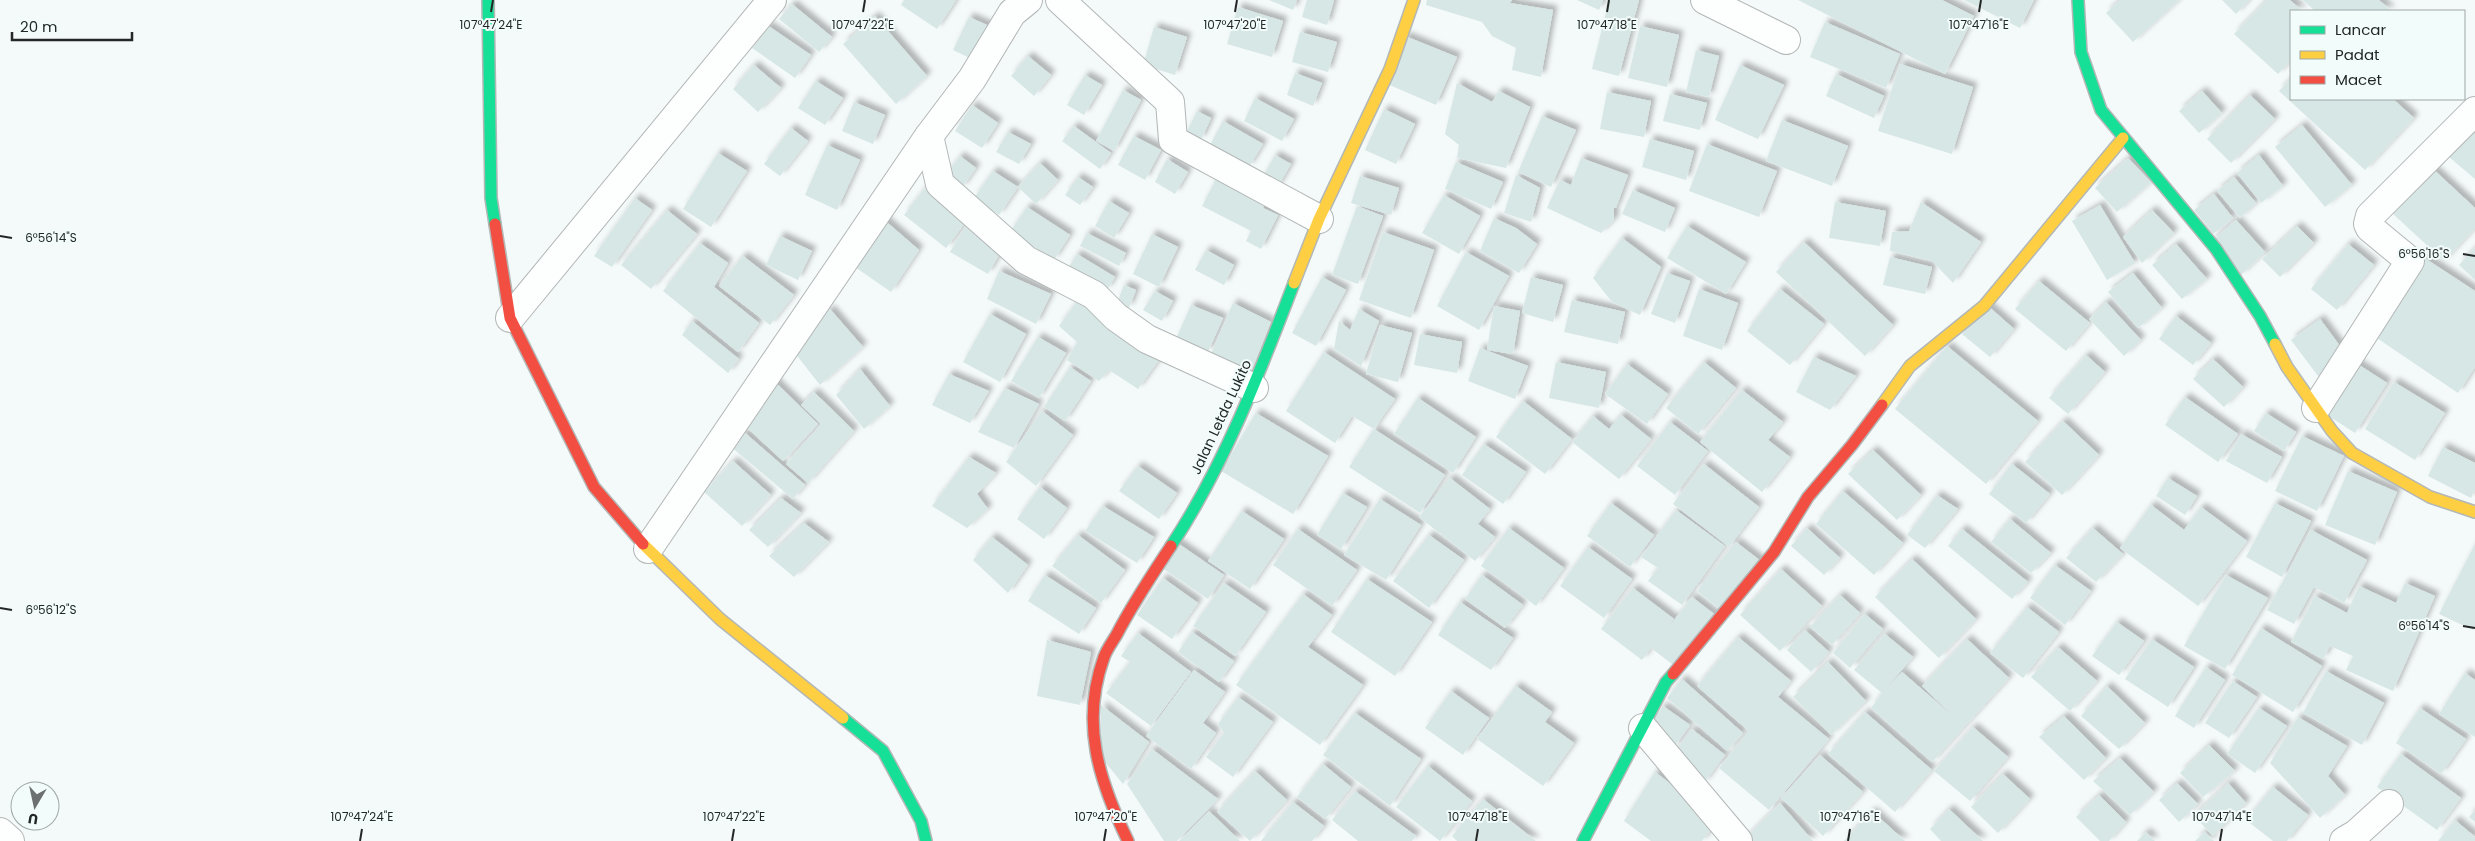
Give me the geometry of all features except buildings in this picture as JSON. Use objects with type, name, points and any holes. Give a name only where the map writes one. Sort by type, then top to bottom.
[{"type":"street","points":[[488,0],[491,198],[510,318],[556,414],[594,487],[648,549],[720,619],[883,751],[921,821],[926,841]]},
{"type":"street","points":[[510,318],[772,0]]},
{"type":"street","points":[[648,549],[929,136],[972,79],[1012,13],[1028,0]]},
{"type":"street","points":[[1060,0],[1170,102],[1173,140],[1319,219]]},
{"type":"street","name":"Jalan Letda Lukito","points":[[1128,841],[1117,818],[1097,758],[1092,731],[1092,712],[1098,674],[1104,657],[1130,609],[1188,521],[1254,388],[1319,219],[1390,69],[1414,0]]},
{"type":"street","points":[[1705,0],[1786,40]]},
{"type":"street","points":[[2078,0],[2081,52],[2101,110],[2216,249],[2260,316],[2287,367],[2332,431],[2352,453],[2430,497],[2475,512]]},
{"type":"street","points":[[2316,408],[2410,261],[2370,228],[2368,224],[2370,216],[2475,111]]},
{"type":"street","points":[[929,136],[940,184],[1026,260],[1094,295],[1116,317],[1147,338],[1254,388]]},
{"type":"street","points":[[1584,841],[1666,682],[1774,552],[1808,497],[1852,445],[1910,366],[1984,306],[2123,138]]},
{"type":"street","points":[[1643,728],[1738,841]]},
{"type":"street","points":[[2344,841],[2356,834],[2389,804]]},
{"type":"street","points":[[0,832],[10,841]]},
{"type":"traffic: fast","points":[[488,0],[491,198],[495,224]]},
{"type":"traffic: fast","points":[[2078,0],[2081,52],[2101,110],[2216,249],[2260,316],[2275,344]]},
{"type":"traffic: fast","points":[[1171,546],[1208,484],[1240,418],[1294,283]]},
{"type":"traffic: fast","points":[[1583,841],[1666,682],[1673,674]]},
{"type":"traffic: fast","points":[[843,718],[883,751],[921,821],[926,841]]},
{"type":"traffic: slow","points":[[1294,283],[1319,219],[1390,69],[1414,0]]},
{"type":"traffic: slow","points":[[1882,405],[1910,366],[1984,306],[2123,138]]},
{"type":"traffic: slow","points":[[2275,344],[2287,367],[2332,431],[2352,453],[2430,497],[2475,512]]},
{"type":"traffic: slow","points":[[643,544],[720,619],[843,718]]},
{"type":"traffic: jam","points":[[495,224],[510,318],[594,487],[643,544]]},
{"type":"traffic: jam","points":[[1673,674],[1774,552],[1808,497],[1852,445],[1882,405]]},
{"type":"traffic: jam","points":[[1128,841],[1101,774],[1096,751],[1093,728],[1097,681],[1107,651],[1136,600],[1171,546]]}]
